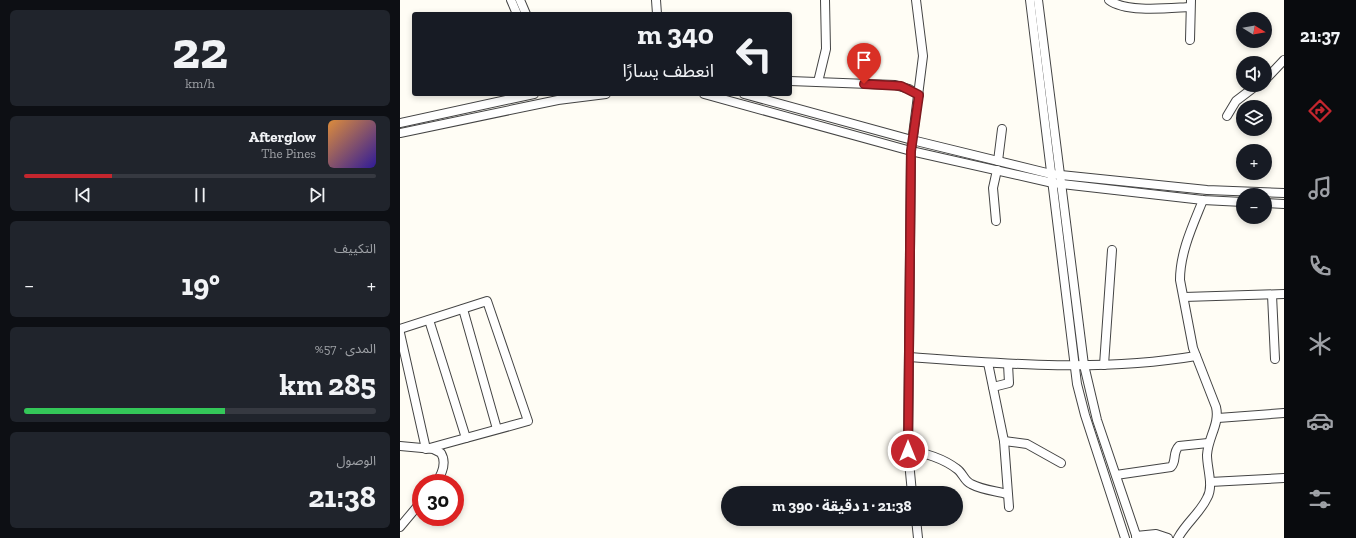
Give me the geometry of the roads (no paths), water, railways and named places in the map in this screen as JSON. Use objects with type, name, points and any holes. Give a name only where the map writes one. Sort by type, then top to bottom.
[{"type":"street","points":[[511,0],[516,12]]},
{"type":"street","points":[[520,0],[525,12]]},
{"type":"street","points":[[656,0],[657,12]]},
{"type":"street","points":[[818,82],[826,49],[824,0]]},
{"type":"street","points":[[1030,0],[1051,174],[1057,184],[1084,365],[1092,401],[1137,537],[1156,534],[1168,538]]},
{"type":"street","points":[[1038,0],[1060,175],[1057,184],[1074,365],[1085,416],[1125,538]]},
{"type":"street","points":[[1110,0],[1118,5],[1128,8],[1190,4],[1190,40]]},
{"type":"street","points":[[911,486],[908,451],[911,151],[923,56],[917,1]]},
{"type":"street","points":[[1272,73],[1284,60]]},
{"type":"street","points":[[792,81],[894,85],[901,86],[919,95]]},
{"type":"street","points":[[1227,116],[1236,101],[1248,92]]},
{"type":"street","points":[[400,123],[525,96]]},
{"type":"street","points":[[400,133],[561,97],[576,96]]},
{"type":"street","points":[[711,96],[911,151],[1057,184],[1203,200],[1236,202]]},
{"type":"street","points":[[751,96],[912,140],[1051,174],[1207,190],[1284,193]]},
{"type":"street","points":[[998,161],[1002,129]]},
{"type":"street","points":[[996,222],[993,188],[997,170]]},
{"type":"street","points":[[1178,538],[1187,523],[1208,498],[1210,482],[1207,457],[1208,443],[1218,418],[1216,407],[1196,356],[1180,280],[1182,262],[1188,236],[1203,200]]},
{"type":"street","points":[[1272,203],[1284,204]]},
{"type":"street","points":[[1104,364],[1112,250]]},
{"type":"street","points":[[1184,297],[1284,294]]},
{"type":"street","points":[[1272,295],[1275,359]]},
{"type":"street","points":[[400,329],[487,302],[528,421],[426,449]]},
{"type":"street","points":[[463,309],[497,429]]},
{"type":"street","points":[[429,320],[466,438]]},
{"type":"street","points":[[400,333],[426,449]]},
{"type":"street","points":[[909,357],[1008,364],[1084,365],[1147,363],[1196,356]]},
{"type":"street","points":[[988,363],[1004,441],[1008,507]]},
{"type":"street","points":[[993,387],[1009,383],[1008,364]]},
{"type":"street","points":[[1218,418],[1284,413]]},
{"type":"street","points":[[1004,441],[1027,444],[1061,463]]},
{"type":"street","points":[[1116,475],[1171,467],[1174,463],[1175,451],[1179,446],[1208,443]]},
{"type":"street","points":[[400,446],[439,452],[444,460],[441,474]]},
{"type":"street","points":[[908,451],[926,454],[952,465],[958,469],[965,480],[972,485],[1007,494]]},
{"type":"street","points":[[1210,482],[1284,478]]},
{"type":"street","points":[[400,527],[412,513]]},
{"type":"street","points":[[917,526],[918,538]]}]
